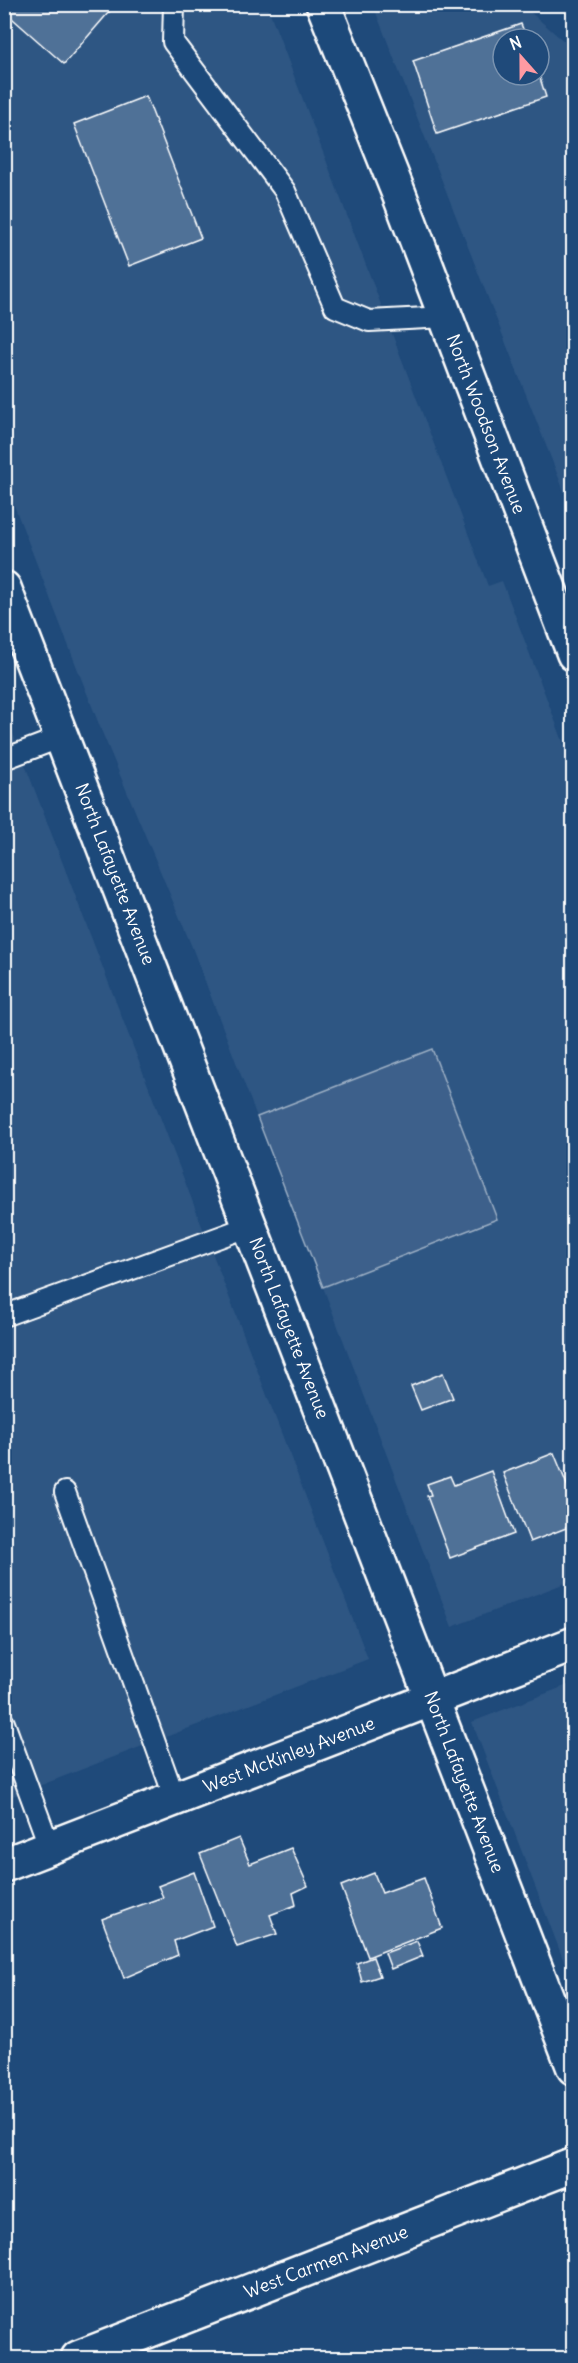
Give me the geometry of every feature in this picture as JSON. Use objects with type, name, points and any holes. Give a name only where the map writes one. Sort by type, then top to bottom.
[{"type":"street","name":"North Woodson Avenue","points":[[323,4],[399,194],[573,654]]},
{"type":"street","name":"North Lafayette Avenue","points":[[4,588],[573,2068]]},
{"type":"street","name":"West McKinley Avenue","points":[[4,1865],[573,1644]]},
{"type":"street","name":"West Carmen Avenue","points":[[78,2358],[573,2165]]},
{"type":"lane","points":[[174,4],[172,42],[285,192],[335,307],[369,321],[446,317]]},
{"type":"lane","points":[[4,759],[62,737]]},
{"type":"lane","points":[[6,1315],[250,1226]]},
{"type":"lane","points":[[64,1492],[175,1799]]},
{"type":"lane","points":[[4,1723],[50,1848]]},
{"type":"shaded area","points":[[5,5],[267,5],[488,586],[502,581],[573,768],[573,1580],[452,1627],[323,1287],[497,1219],[432,1049],[257,1117],[192,947],[102,732],[5,482]]},
{"type":"shaded area","points":[[373,5],[522,5],[548,27],[491,27],[491,87],[551,87],[551,30],[573,49],[573,514]]},
{"type":"shaded area","points":[[4,710],[368,1659],[5,1799],[4,1799]]},
{"type":"shaded area","points":[[432,1049],[497,1219],[323,1287],[257,1117]]},
{"type":"shaded area","points":[[573,1683],[573,1985],[472,1722]]},
{"type":"building","points":[[12,4],[116,4],[64,64],[5,12]]},
{"type":"building","points":[[491,34],[491,87],[543,87],[546,97],[437,134],[413,61]]},
{"type":"building","points":[[146,96],[201,238],[129,266],[74,124]]},
{"type":"building","points":[[443,1373],[453,1398],[421,1410],[411,1386]]},
{"type":"building","points":[[554,1453],[574,1502],[574,1525],[530,1542],[503,1473]]},
{"type":"building","points":[[491,1471],[514,1534],[450,1558],[427,1496],[431,1495],[427,1484],[450,1476],[454,1485]]},
{"type":"building","points":[[239,1838],[250,1864],[291,1848],[308,1886],[293,1893],[296,1905],[270,1915],[277,1934],[237,1947],[200,1854]]},
{"type":"building","points":[[194,1872],[213,1926],[174,1941],[178,1955],[124,1978],[102,1919],[163,1897],[158,1886]]},
{"type":"building","points":[[374,1873],[382,1893],[424,1878],[442,1928],[368,1957],[341,1886]]},
{"type":"building","points":[[417,1941],[423,1956],[391,1969],[385,1953]]},
{"type":"building","points":[[373,1957],[380,1976],[362,1982],[357,1963]]}]
